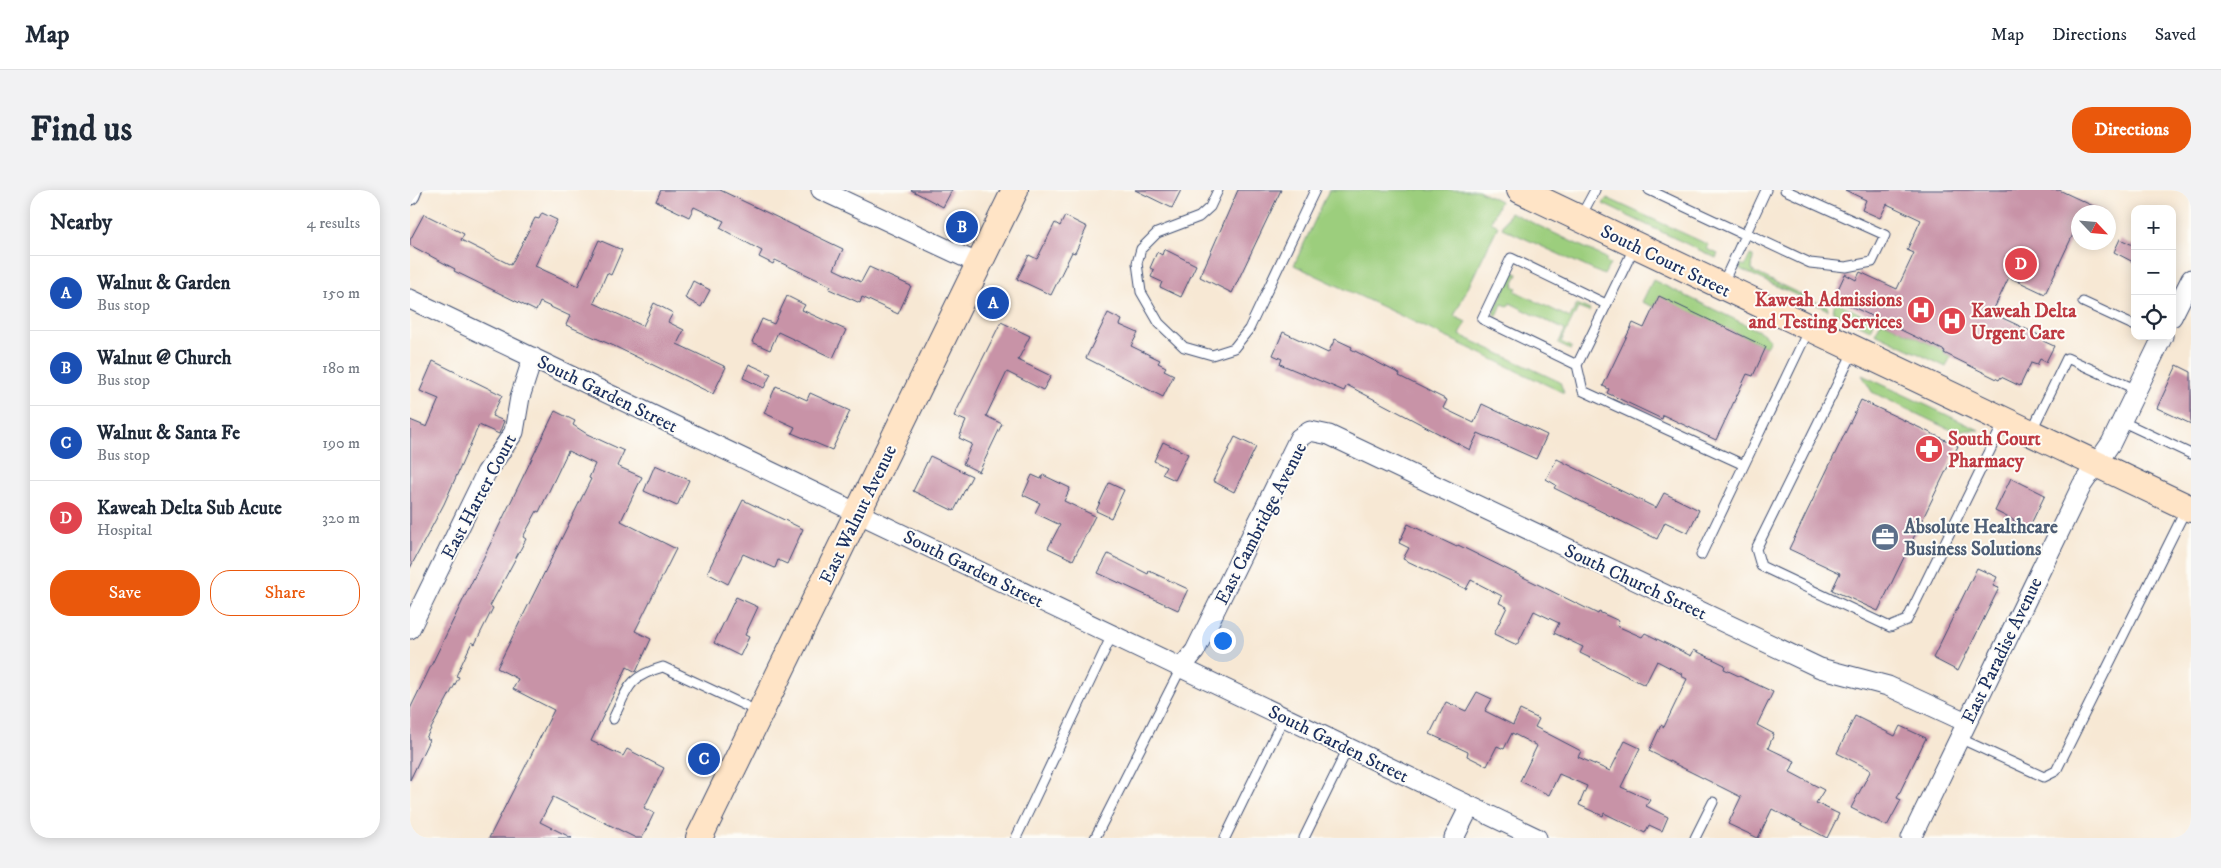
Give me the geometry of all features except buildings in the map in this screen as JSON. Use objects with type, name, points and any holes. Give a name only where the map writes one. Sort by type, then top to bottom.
[{"type":"street","points":[[410,195],[412,190]]},
{"type":"street","points":[[821,190],[979,264]]},
{"type":"street","name":"East Walnut Avenue","points":[[699,838],[1015,190]]},
{"type":"street","name":"South Court Street","points":[[1520,190],[2004,422],[2189,508]]},
{"type":"street","points":[[2176,309],[2191,279]]},
{"type":"street","name":"South Garden Street","points":[[410,299],[1537,838]]},
{"type":"street","name":"East Paradise Avenue","points":[[1911,838],[2082,485],[2110,444],[2160,340]]},
{"type":"street","name":"East Harter Court","points":[[410,630],[486,473],[514,432],[520,397],[533,357]]},
{"type":"street","name":"East Cambridge Avenue","points":[[1181,668],[1196,651],[1299,438],[1310,431]]},
{"type":"street","name":"South Church Street","points":[[1310,431],[1329,435],[1820,668],[1888,686],[1962,730]]},
{"type":"street","points":[[1454,838],[1470,806]]},
{"type":"lane","points":[[1218,190],[1210,207],[1199,217],[1157,234],[1141,249],[1137,263],[1141,292],[1159,322],[1184,347],[1212,355],[1234,348],[1249,329],[1315,190]]},
{"type":"lane","points":[[1580,219],[1595,190]]},
{"type":"lane","points":[[1649,190],[1810,263],[1846,267],[1872,262],[1885,236],[1785,190]]},
{"type":"lane","points":[[1721,286],[1766,190]]},
{"type":"lane","points":[[1635,245],[1577,365],[1583,391],[1744,465]]},
{"type":"lane","points":[[1577,365],[1482,319],[1502,276],[1511,258],[1606,304]]},
{"type":"lane","points":[[2083,302],[2131,324]]},
{"type":"lane","points":[[1701,555],[1809,329]]},
{"type":"lane","points":[[1854,350],[1756,549],[1761,566],[1769,570],[1890,627],[1907,620],[2004,422]]},
{"type":"lane","points":[[2030,434],[2067,358],[2137,390]]},
{"type":"lane","points":[[2121,421],[2191,454]]},
{"type":"lane","points":[[1962,730],[2044,777],[2056,772],[2189,508]]},
{"type":"lane","points":[[1016,838],[1112,635]]},
{"type":"lane","points":[[613,719],[631,682],[639,676],[662,667],[760,712]]},
{"type":"lane","points":[[1095,838],[1181,668]]},
{"type":"lane","points":[[1225,838],[1284,717]]},
{"type":"lane","points":[[1304,838],[1348,748]]},
{"type":"lane","points":[[1695,838],[1713,802]]},
{"type":"green space","points":[[1329,190],[1478,190],[1500,201],[1491,222],[1498,226],[1454,316],[1466,322],[1460,335],[1560,382],[1564,393],[1294,265]]},
{"type":"green space","points":[[1607,198],[1709,245],[1707,249],[1718,254],[1716,258],[1603,204]]},
{"type":"green space","points":[[1510,212],[1606,258],[1606,262],[1610,264],[1604,275],[1502,228]]},
{"type":"green space","points":[[1750,255],[1753,256],[1752,271],[1825,306],[1827,303],[1828,310],[1740,269],[1741,264],[1745,266]]},
{"type":"green space","points":[[1513,272],[1518,274],[1513,286],[1517,288],[1515,291],[1570,318],[1577,304],[1590,310],[1589,312],[1578,308],[1561,342],[1572,347],[1571,350],[1558,344],[1565,330],[1510,303],[1508,306],[1502,304],[1497,316],[1493,313]]},
{"type":"green space","points":[[1653,280],[1761,332],[1770,339],[1766,347],[1659,297],[1654,307],[1642,302]]},
{"type":"green space","points":[[1835,301],[1874,321],[1870,330],[1833,312]]},
{"type":"green space","points":[[1882,321],[1945,351],[1944,353],[1951,356],[1946,367],[1875,333]]},
{"type":"green space","points":[[1862,375],[1979,430],[1954,430],[1944,427],[1872,392]]},
{"type":"place","name":"Walnut @ Church","points":[[962,227]]},
{"type":"place","name":"Kaweah Delta Sub Acute","points":[[2021,264]]},
{"type":"place","name":"Walnut & Garden","points":[[993,303]]},
{"type":"place","name":"Kaweah Admissions and Testing Services","points":[[1921,310]]},
{"type":"place","name":"Kaweah Delta Urgent Care","points":[[1952,321]]},
{"type":"place","name":"South Court Pharmacy","points":[[1929,449]]},
{"type":"place","name":"Absolute Healthcare Business Solutions","points":[[1885,537]]},
{"type":"place","name":"Walnut & Santa Fe","points":[[704,759]]}]
